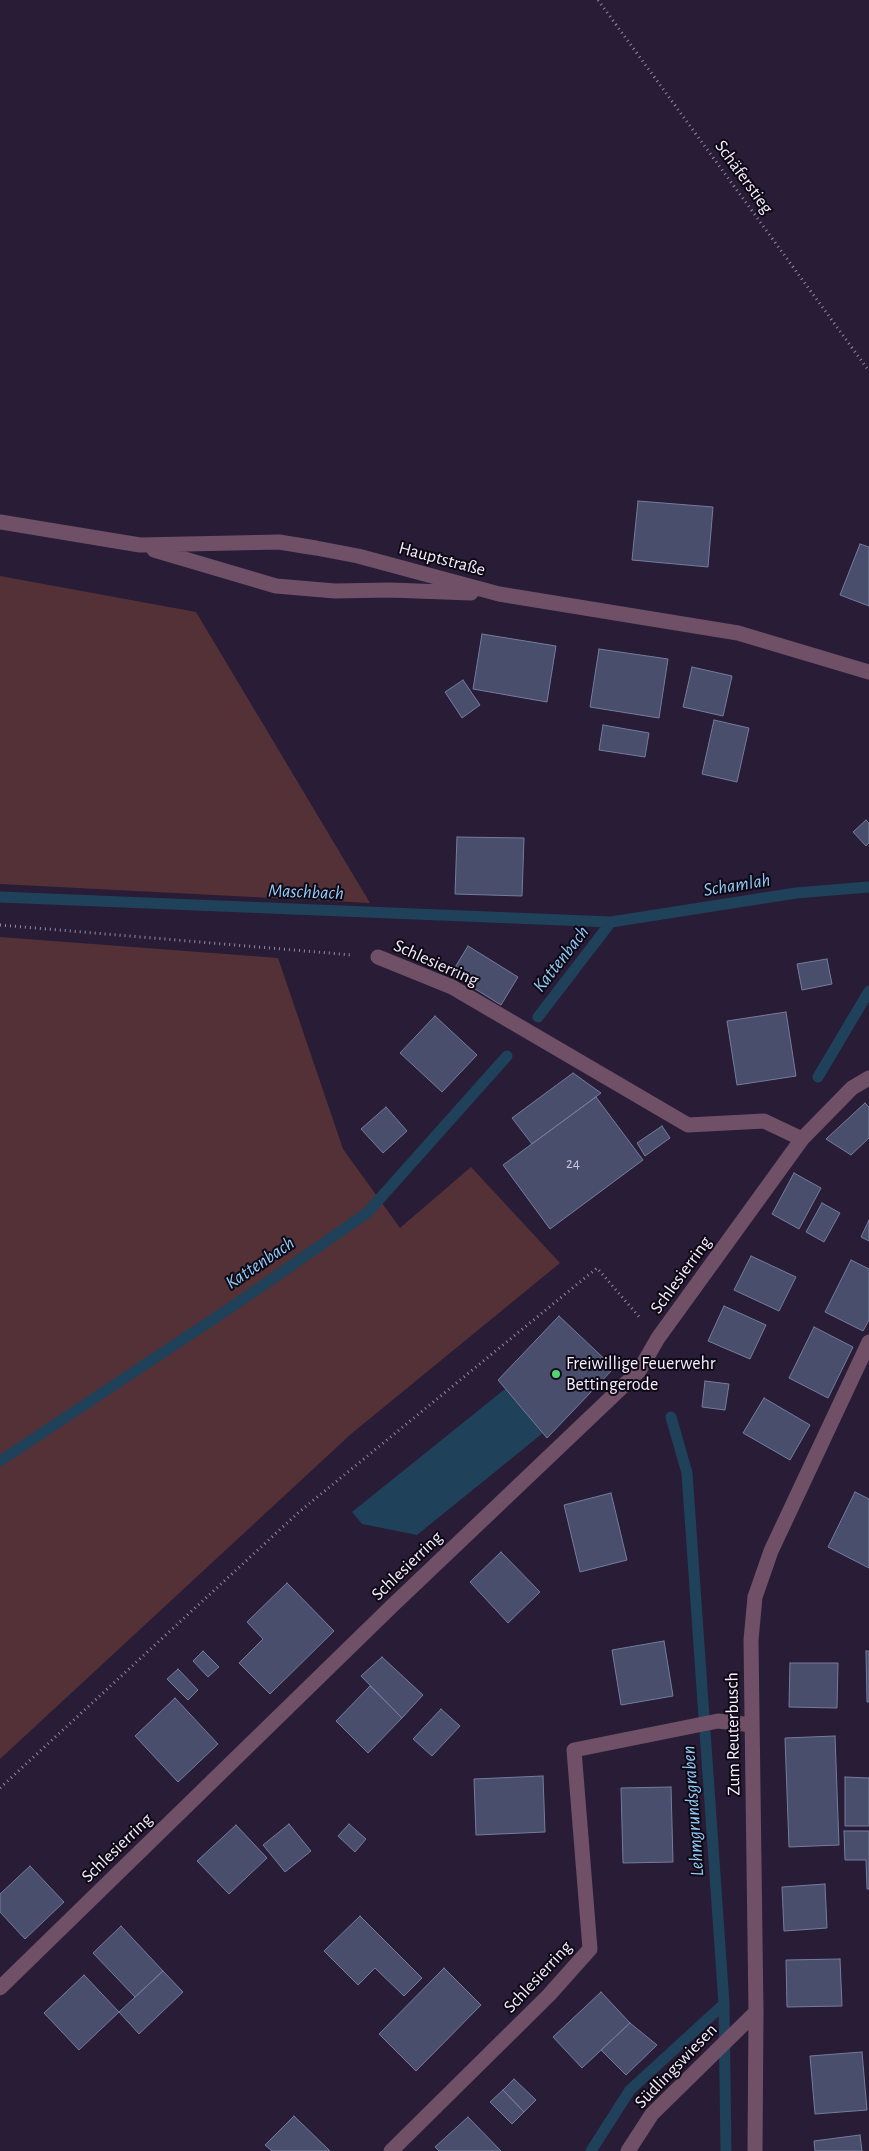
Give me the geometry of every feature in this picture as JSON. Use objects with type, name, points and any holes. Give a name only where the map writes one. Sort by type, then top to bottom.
[{"type":"street","name":"Hauptstraße","points":[[0,522],[140,546],[279,542],[358,556],[500,594],[738,633],[869,672]]},
{"type":"street","points":[[140,546],[276,586],[335,591],[390,590],[500,594]]},
{"type":"street","name":"Schlesierring","points":[[378,957],[452,987],[688,1125],[764,1121],[802,1139]]},
{"type":"street","name":"Schlesierring","points":[[0,1988],[384,1613],[639,1371],[658,1338],[802,1139],[852,1088],[869,1078]]},
{"type":"street","name":"Zum Reuterbusch","points":[[755,2151],[756,2012],[751,1640],[755,1597],[771,1551],[869,1342]]},
{"type":"street","name":"Schlesierring","points":[[390,2151],[549,1995],[590,1949],[574,1750],[718,1721],[752,1725]]},
{"type":"street","name":"Südlingswiesen","points":[[628,2151],[652,2114],[756,2012]]},
{"type":"path","name":"Schäferstieg","points":[[598,0],[869,371]]},
{"type":"path","points":[[0,925],[378,957]]},
{"type":"path","points":[[0,1788],[299,1512],[597,1268],[658,1338]]},
{"type":"shaded area","points":[[0,576],[196,612],[370,903],[0,884]]},
{"type":"shaded area","points":[[0,937],[278,958],[343,1149],[400,1228],[471,1167],[560,1263],[351,1434],[0,1759]]},
{"type":"water","points":[[505,1389],[543,1433],[417,1535],[362,1524],[352,1512]]},
{"type":"building","points":[[638,501],[713,507],[708,567],[632,560]]},
{"type":"building","points":[[860,544],[869,547],[869,606],[840,595]]},
{"type":"building","points":[[482,634],[556,646],[547,702],[473,689]]},
{"type":"building","points":[[599,649],[668,659],[659,718],[590,707]]},
{"type":"building","points":[[692,667],[732,676],[723,716],[683,707]]},
{"type":"building","points":[[463,680],[480,705],[462,718],[445,692]]},
{"type":"building","points":[[714,720],[749,728],[737,782],[702,774]]},
{"type":"building","points":[[603,725],[649,733],[645,757],[599,750]]},
{"type":"building","points":[[866,820],[869,823],[869,843],[866,846],[853,832]]},
{"type":"building","points":[[457,837],[524,838],[522,896],[455,894]]},
{"type":"building","points":[[468,946],[518,977],[501,1005],[451,974]]},
{"type":"building","points":[[827,959],[832,984],[802,990],[797,964]]},
{"type":"building","points":[[786,1012],[796,1076],[737,1085],[727,1021]]},
{"type":"building","points":[[435,1016],[477,1055],[442,1092],[400,1053]]},
{"type":"building","points":[[573,1073],[601,1093],[532,1144],[512,1118]]},
{"type":"building","points":[[596,1097],[643,1160],[550,1229],[503,1165]]},
{"type":"building","points":[[865,1103],[869,1107],[869,1138],[851,1155],[826,1139]]},
{"type":"building","points":[[386,1107],[407,1131],[383,1153],[361,1129]]},
{"type":"building","points":[[662,1126],[670,1138],[645,1156],[637,1143]]},
{"type":"building","points":[[794,1173],[821,1188],[799,1229],[772,1214]]},
{"type":"building","points":[[822,1203],[840,1213],[824,1242],[806,1232]]},
{"type":"building","points":[[869,1220],[869,1241],[861,1237]]},
{"type":"building","points":[[751,1256],[796,1277],[779,1311],[734,1290]]},
{"type":"building","points":[[851,1260],[869,1269],[869,1320],[863,1331],[825,1312]]},
{"type":"building","points":[[724,1306],[766,1325],[750,1359],[708,1341]]},
{"type":"building","name":"Freiwillige Feuerwehr Bettingerode","points":[[559,1316],[614,1368],[547,1438],[498,1380]]},
{"type":"building","points":[[814,1327],[853,1347],[828,1398],[789,1378]]},
{"type":"building","points":[[705,1381],[729,1384],[725,1410],[702,1407]]},
{"type":"building","points":[[764,1398],[810,1425],[790,1460],[743,1433]]},
{"type":"building","points":[[855,1492],[869,1499],[869,1568],[828,1547]]},
{"type":"building","points":[[611,1493],[627,1560],[580,1572],[564,1505]]},
{"type":"building","points":[[501,1552],[540,1592],[508,1623],[470,1582]]},
{"type":"building","points":[[287,1583],[334,1631],[270,1694],[239,1663],[263,1639],[247,1622]]},
{"type":"building","points":[[664,1641],[673,1696],[621,1705],[612,1650]]},
{"type":"building","points":[[203,1651],[219,1667],[208,1677],[193,1661]]},
{"type":"building","points":[[866,1651],[869,1651],[869,1702],[867,1702]]},
{"type":"building","points":[[382,1657],[423,1695],[402,1718],[361,1676]]},
{"type":"building","points":[[790,1663],[838,1663],[837,1708],[789,1707]]},
{"type":"building","points":[[178,1669],[198,1690],[188,1700],[167,1679]]},
{"type":"building","points":[[370,1686],[402,1718],[368,1753],[336,1721]]},
{"type":"building","points":[[175,1698],[218,1744],[178,1782],[135,1736]]},
{"type":"building","points":[[441,1709],[460,1726],[432,1756],[413,1739]]},
{"type":"building","points":[[835,1736],[839,1845],[789,1847],[785,1738]]},
{"type":"building","points":[[543,1776],[545,1832],[476,1835],[474,1779]]},
{"type":"building","points":[[845,1777],[869,1778],[869,1826],[845,1826]]},
{"type":"building","points":[[671,1787],[673,1862],[623,1863],[621,1788]]},
{"type":"building","points":[[289,1824],[311,1851],[285,1872],[263,1845]]},
{"type":"building","points":[[349,1824],[366,1839],[355,1852],[338,1836]]},
{"type":"building","points":[[236,1825],[267,1858],[229,1894],[197,1861]]},
{"type":"building","points":[[844,1831],[869,1831],[869,1889],[867,1889],[866,1860],[845,1860]]},
{"type":"building","points":[[30,1866],[64,1902],[25,1939],[0,1912],[0,1894]]},
{"type":"building","points":[[825,1884],[827,1928],[784,1931],[782,1887]]},
{"type":"building","points":[[360,1916],[422,1978],[404,1996],[375,1968],[358,1985],[324,1951]]},
{"type":"building","points":[[121,1926],[163,1971],[135,1997],[93,1953]]},
{"type":"building","points":[[840,1959],[842,2006],[787,2007],[786,1960]]},
{"type":"building","points":[[444,1968],[481,2005],[416,2071],[379,2034]]},
{"type":"building","points":[[163,1971],[183,1992],[139,2034],[119,2012]]},
{"type":"building","points":[[84,1975],[119,2012],[79,2050],[44,2013]]},
{"type":"building","points":[[601,1992],[630,2023],[582,2068],[553,2037]]},
{"type":"building","points":[[630,2023],[657,2045],[626,2075],[601,2050]]},
{"type":"building","points":[[862,2052],[867,2110],[815,2114],[810,2056]]},
{"type":"building","points":[[514,2079],[536,2100],[524,2112],[503,2090]]},
{"type":"building","points":[[503,2090],[524,2112],[512,2124],[490,2102]]},
{"type":"building","points":[[294,2116],[330,2151],[272,2151],[265,2145]]},
{"type":"building","points":[[468,2117],[501,2151],[439,2151],[435,2147]]},
{"type":"building","points":[[860,2135],[862,2151],[815,2151],[814,2141]]},
{"type":"waterway","name":"Maschbach","points":[[0,897],[611,922],[796,893],[869,887]]},
{"type":"waterway","name":"Kattenbach","points":[[538,1017],[611,922]]},
{"type":"waterway","name":"Lehmgrundsgraben","points":[[818,1077],[869,991]]},
{"type":"waterway","name":"Kattenbach","points":[[0,1461],[236,1304],[367,1213],[507,1056]]},
{"type":"waterway","name":"Lehmgrundsgraben","points":[[671,1417],[687,1473],[724,2004],[726,2151]]},
{"type":"waterway","name":"Lehmgrundsgraben","points":[[591,2151],[630,2090],[724,2004]]},
{"type":"place","name":"Freiwillige Feuerwehr Bettingerode","points":[[556,1374]]},
{"type":"water label","name":"Schamlah","points":[[737,885]]}]
